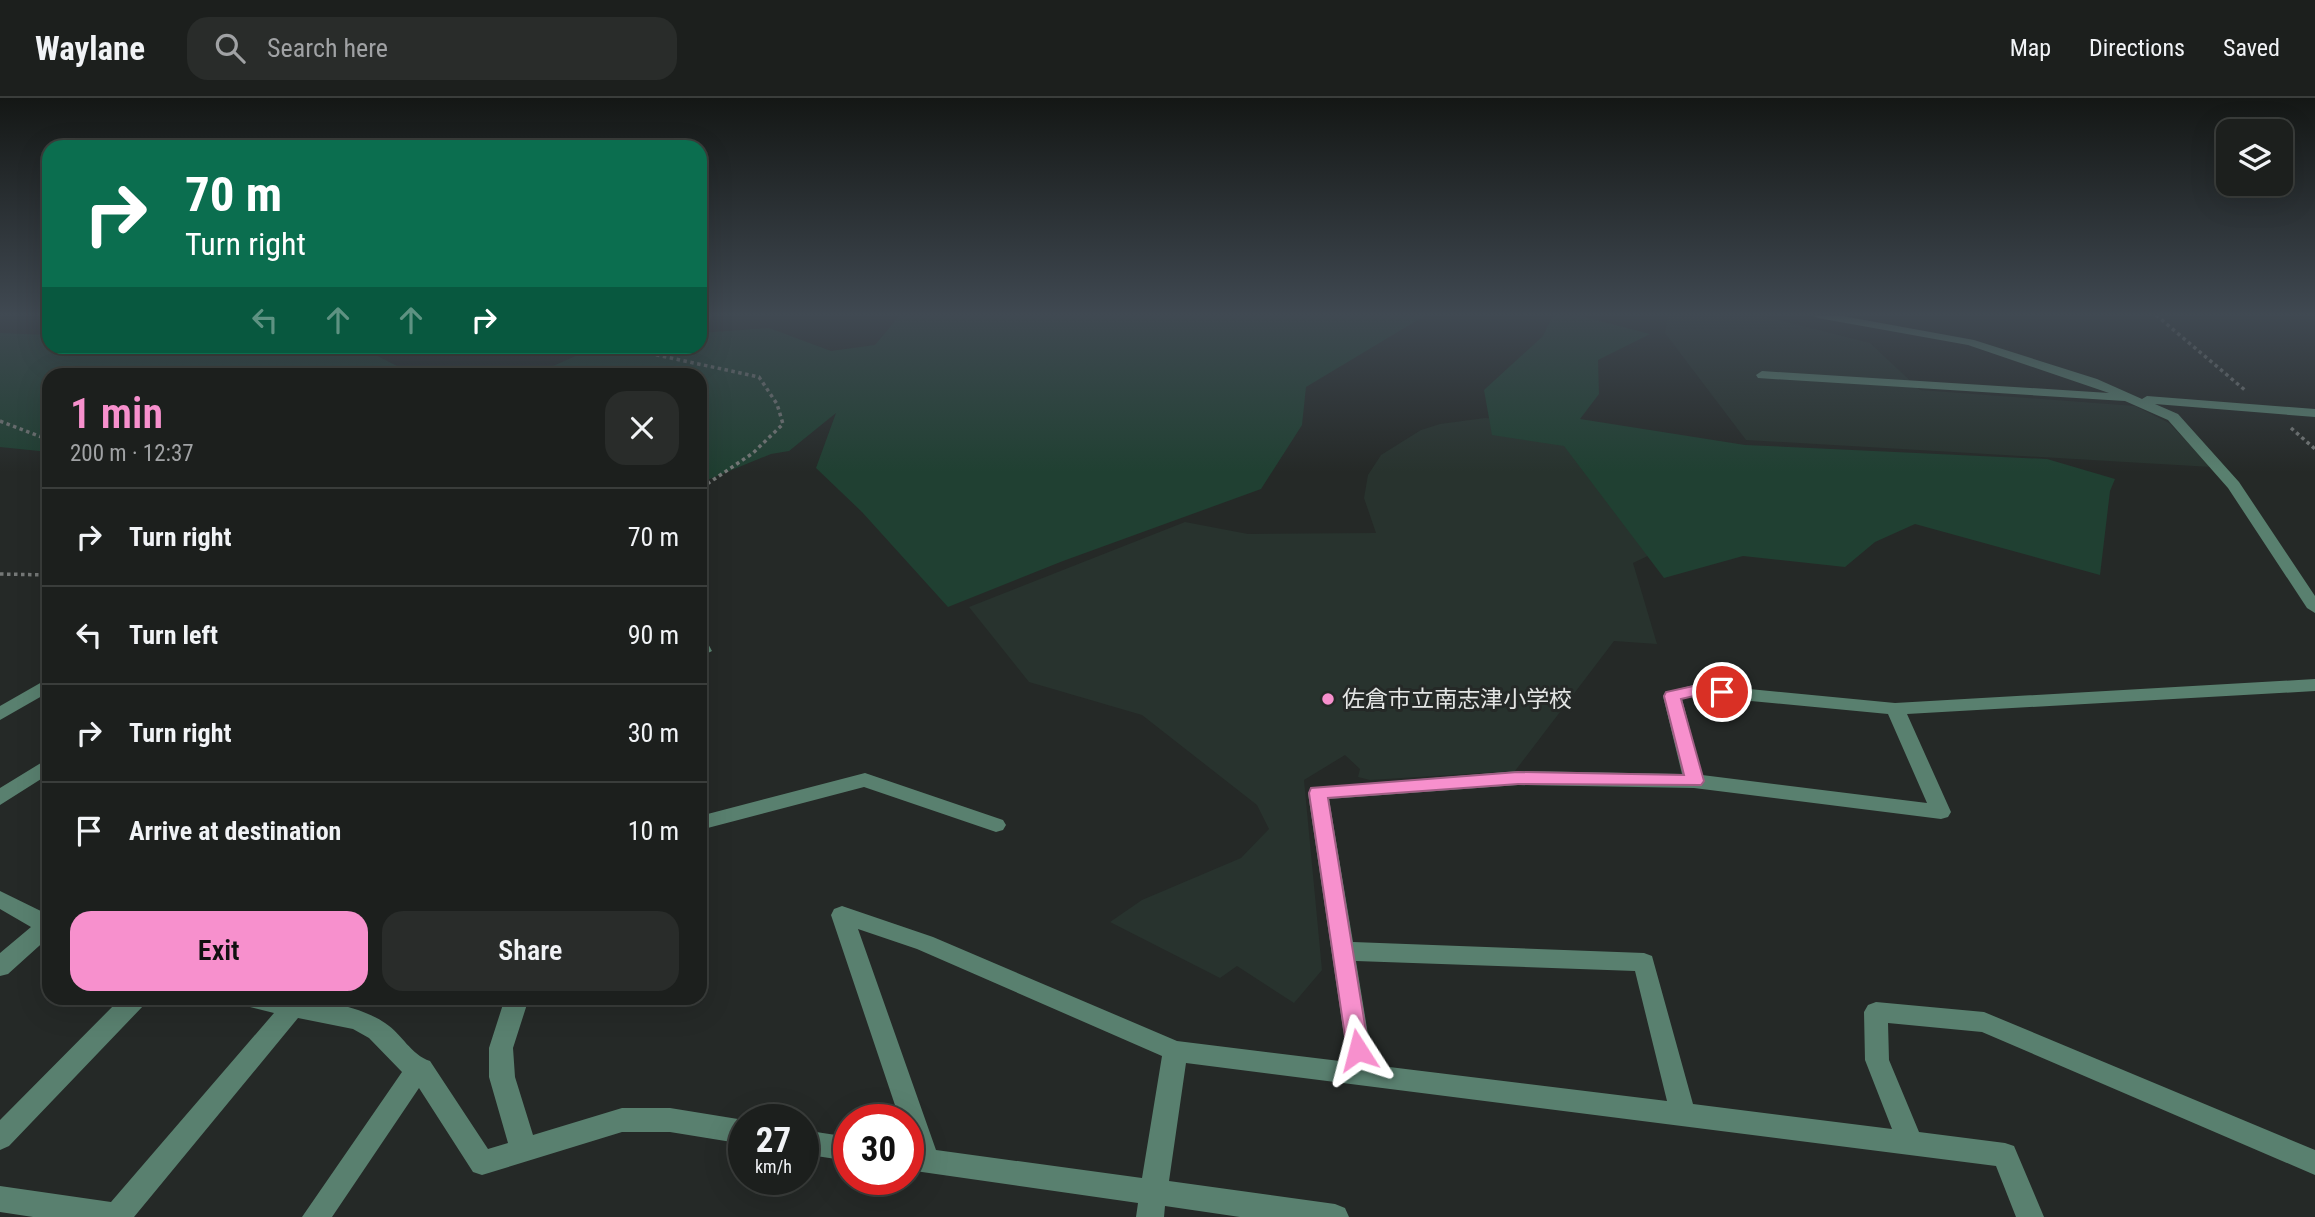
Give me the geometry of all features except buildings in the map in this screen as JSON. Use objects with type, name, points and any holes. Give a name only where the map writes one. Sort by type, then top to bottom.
[{"type":"street","points":[[2048,367],[2094,382],[2173,417],[2234,485],[2315,608]]},
{"type":"street","points":[[1762,375],[2315,413]]},
{"type":"street","points":[[1695,781],[1672,696],[1684,691],[1698,690],[1895,709],[2315,685]]},
{"type":"street","points":[[0,714],[42,688]]},
{"type":"street","points":[[1362,1074],[1318,793],[1518,778],[1695,781],[1941,812],[1895,709]]},
{"type":"street","points":[[0,797],[42,770]]},
{"type":"street","points":[[707,821],[864,780],[996,825]]},
{"type":"street","points":[[0,899],[42,922]]},
{"type":"street","points":[[901,1104],[842,915],[925,943],[1175,1052],[2005,1155],[2030,1217]]},
{"type":"street","points":[[0,967],[42,930]]},
{"type":"street","points":[[1342,951],[1644,962],[1683,1115]]},
{"type":"street","points":[[0,1138],[129,1005]]},
{"type":"street","points":[[279,1005],[358,1020],[378,1031],[416,1071]]},
{"type":"street","points":[[515,1005],[501,1048],[502,1077],[524,1151]]},
{"type":"street","points":[[0,1199],[117,1217],[292,1008]]},
{"type":"street","points":[[1911,1143],[1877,1060],[1876,1012],[1984,1023],[2315,1163]]},
{"type":"street","points":[[1152,1204],[1175,1052]]},
{"type":"street","points":[[316,1217],[416,1071],[421,1069],[482,1163],[622,1120],[670,1120],[728,1129]]},
{"type":"street","points":[[924,1161],[1152,1204],[1335,1217]]},
{"type":"path","points":[[707,484],[753,453],[783,424],[777,404],[759,377],[714,367]]},
{"type":"path","points":[[2218,367],[2315,449]]},
{"type":"path","points":[[0,421],[42,437]]},
{"type":"path","points":[[0,574],[42,575]]},
{"type":"shaded area","points":[[1691,367],[1896,367],[1920,390],[2135,406],[2169,423],[2211,467],[1746,440]]},
{"type":"shaded area","name":"佐倉市立南志津小学校","points":[[1485,418],[1533,422],[1575,440],[1658,551],[1633,563],[1657,644],[1614,641],[1515,771],[1370,780],[1358,777],[1360,769],[1345,755],[1304,780],[1322,970],[1294,1003],[1237,966],[1220,978],[1110,922],[1142,900],[1241,858],[1269,829],[1257,805],[1142,715],[1029,682],[969,607],[1185,522],[1248,534],[1376,533],[1364,498],[1368,475],[1381,455],[1421,430],[1440,424]]},
{"type":"green space","points":[[0,367],[407,368],[42,368],[42,451],[0,447]]},
{"type":"green space","points":[[1339,367],[1306,387],[1302,425],[1261,489],[1063,561],[948,607],[862,512],[816,468],[836,413],[789,451],[771,454],[707,480],[707,368],[511,368]]},
{"type":"green space","points":[[1509,367],[1598,367],[1599,394],[1580,419],[1745,445],[2047,459],[2115,479],[2110,491],[2100,575],[1915,524],[1875,542],[1845,567],[1743,556],[1664,578],[1564,446],[1492,435],[1484,390]]},
{"type":"place","name":"佐倉市立南志津小学校","points":[[1328,699]]},
{"type":"route","points":[[1358,1050],[1318,793],[1518,778],[1695,781],[1672,696],[1684,691],[1722,692]]}]
